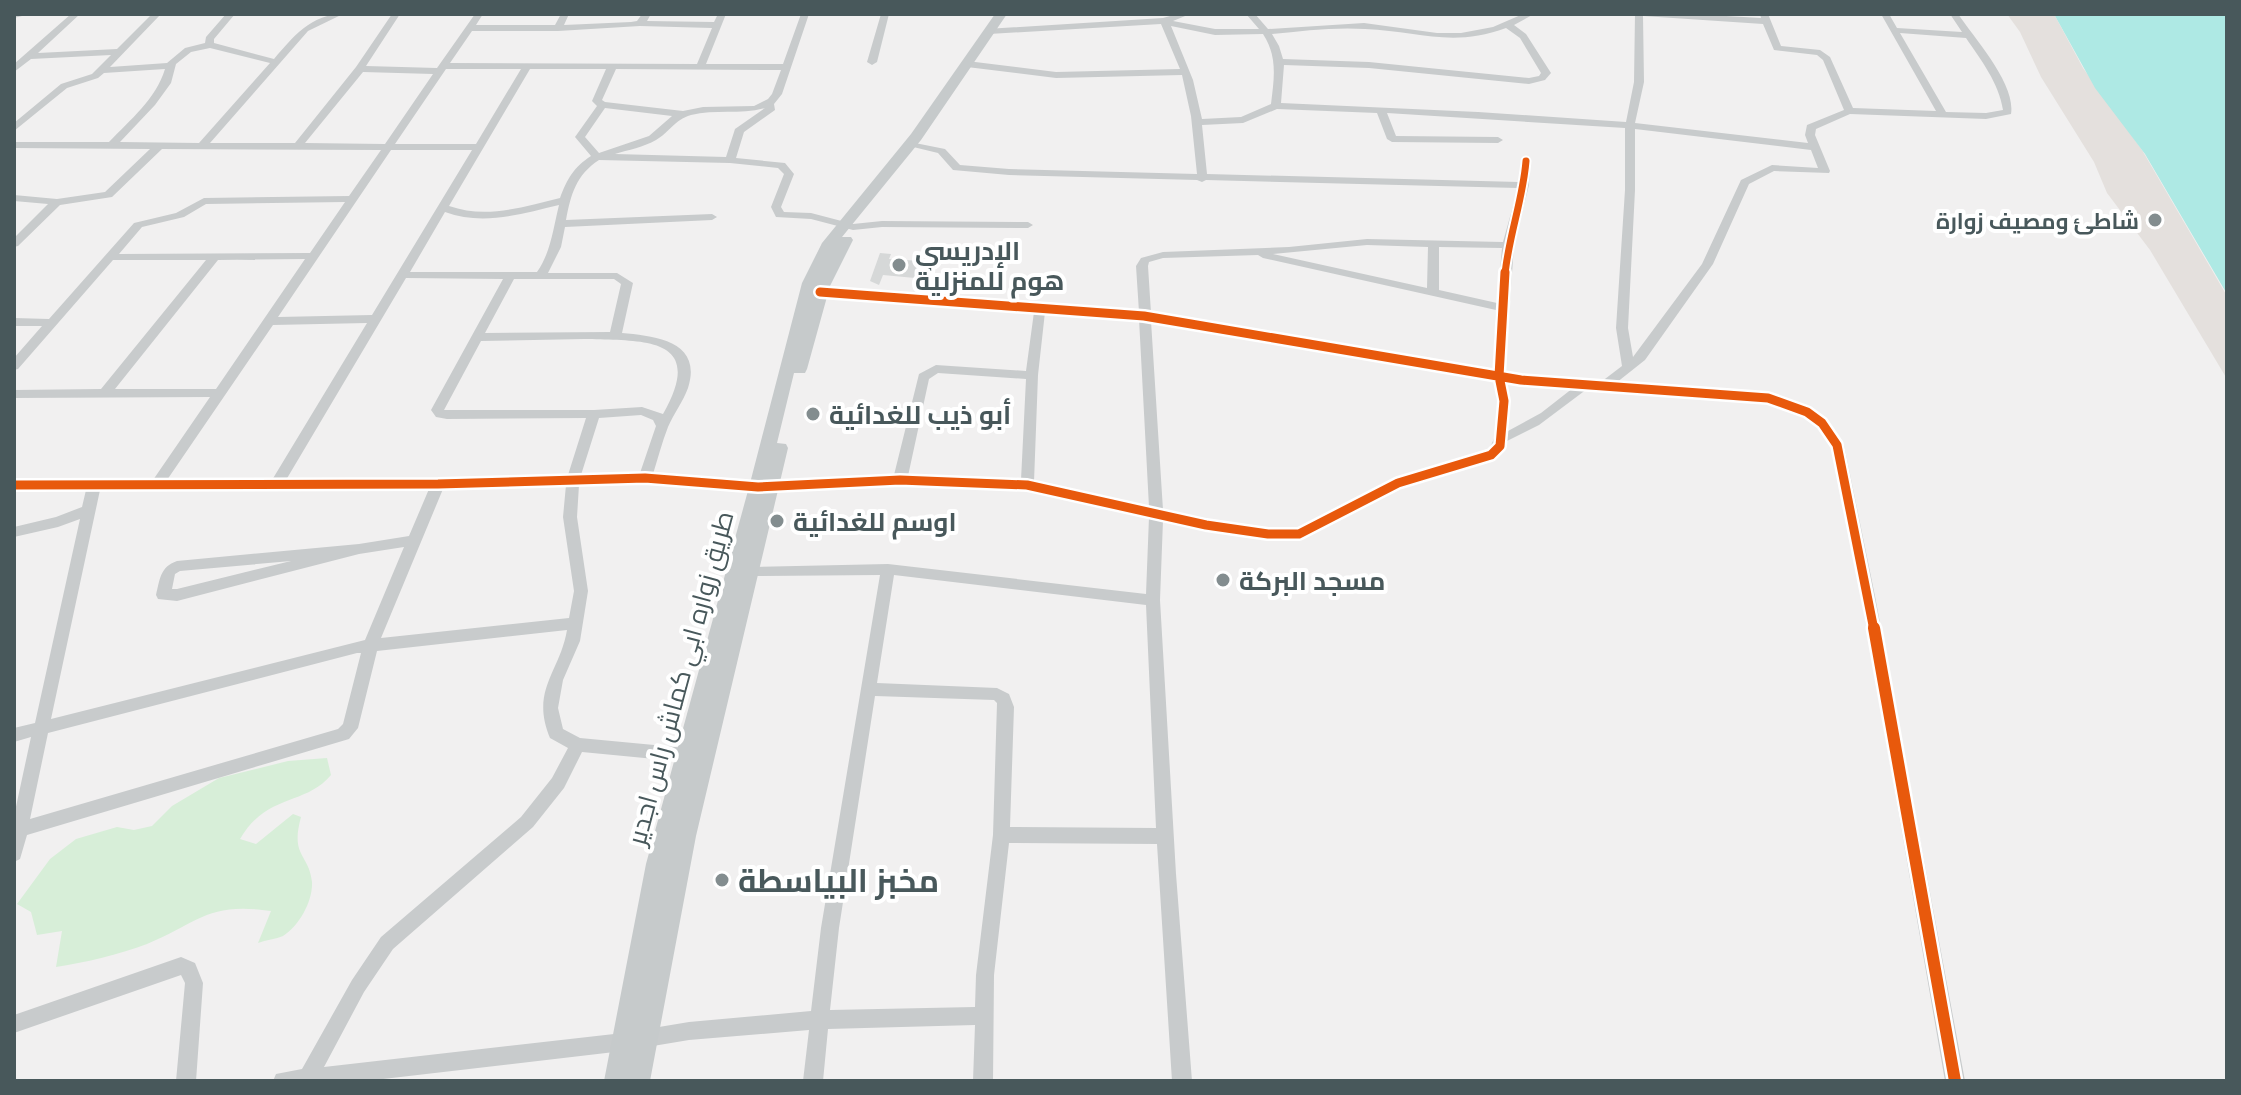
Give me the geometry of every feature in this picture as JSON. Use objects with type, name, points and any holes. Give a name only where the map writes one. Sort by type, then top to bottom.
[{"type":"main road","points":[[638,1081],[688,823],[752,571],[765,486],[827,258],[1001,14]]},
{"type":"main road","name":"طريق زواره ابي كماش راس اجدير","points":[[616,1081],[657,864],[765,486],[803,298],[827,258]]},
{"type":"street","points":[[14,15],[26,14]]},
{"type":"street","points":[[14,69],[76,14]]},
{"type":"street","points":[[14,128],[55,91],[95,76],[157,14]]},
{"type":"street","points":[[210,45],[209,39],[231,14]]},
{"type":"street","points":[[202,146],[305,29],[339,14]]},
{"type":"street","points":[[297,147],[360,69],[396,14]]},
{"type":"street","points":[[156,486],[479,14]]},
{"type":"street","points":[[558,28],[565,14]]},
{"type":"street","points":[[640,23],[647,14]]},
{"type":"street","points":[[700,67],[722,14]]},
{"type":"street","points":[[730,160],[739,131],[770,110],[805,14]]},
{"type":"street","points":[[872,62],[885,14]]},
{"type":"street","points":[[989,31],[1164,21],[1186,14]]},
{"type":"street","points":[[1250,14],[1270,33],[1281,62],[1276,106]]},
{"type":"street","points":[[1164,21],[1190,30],[1218,34],[1270,33],[1320,26],[1364,26],[1458,36],[1509,26],[1530,14]]},
{"type":"street","points":[[1628,367],[1622,328],[1630,190],[1630,124],[1639,82],[1639,14]]},
{"type":"street","points":[[1646,14],[1764,18],[1777,48],[1825,55],[1849,111]]},
{"type":"street","points":[[1885,14],[1942,114]]},
{"type":"street","points":[[1604,386],[1641,357],[1707,264],[1745,182],[1772,168],[1825,171],[1814,147],[1811,127],[1849,111],[2000,115],[2008,112],[2008,103],[1992,71],[1954,14]]},
{"type":"street","points":[[1164,21],[1190,78],[1199,122],[1202,179]]},
{"type":"street","points":[[469,28],[558,28],[640,23],[717,25]]},
{"type":"street","points":[[1281,62],[1369,65],[1529,81],[1542,78],[1546,73],[1523,36],[1509,26]]},
{"type":"street","points":[[1894,30],[1967,35]]},
{"type":"street","points":[[111,146],[160,92],[171,66],[179,55],[188,50],[210,45],[276,62]]},
{"type":"street","points":[[28,56],[117,52]]},
{"type":"street","points":[[967,64],[1056,75],[1185,72]]},
{"type":"street","points":[[100,70],[171,66]]},
{"type":"street","points":[[275,486],[527,67]]},
{"type":"street","points":[[612,67],[597,101],[602,105],[682,114]]},
{"type":"street","points":[[360,69],[787,67]]},
{"type":"street","points":[[540,276],[561,224],[565,200],[579,170],[597,157],[656,137],[671,119],[682,114],[761,107],[770,103]]},
{"type":"street","points":[[602,105],[580,137],[597,157],[730,160],[781,165],[789,174],[776,207],[780,215],[882,224],[1028,225]]},
{"type":"street","points":[[1199,122],[1243,120],[1276,106],[1381,110],[1630,124],[1709,131],[1814,147]]},
{"type":"street","points":[[1381,110],[1392,139],[1498,140]]},
{"type":"street","points":[[14,145],[478,147]]},
{"type":"street","points":[[910,145],[941,151],[957,168],[1202,179],[1524,185]]},
{"type":"street","points":[[14,198],[57,202],[108,195],[159,146]]},
{"type":"street","points":[[14,485],[275,486],[645,478],[765,486],[900,480],[1027,485],[1206,525],[1268,534],[1299,534],[1398,483],[1491,455],[1500,446],[1504,401],[1499,376],[1502,308],[1508,245],[1524,185],[1526,161]]},
{"type":"street","points":[[14,366],[138,225],[180,215],[204,201],[351,199]]},
{"type":"street","points":[[443,207],[462,216],[484,216],[565,200]]},
{"type":"street","points":[[14,244],[57,202]]},
{"type":"street","points":[[561,224],[712,217]]},
{"type":"street","points":[[1182,1081],[1153,600],[1156,512],[1142,266],[1145,260],[1163,255],[1367,242],[1508,245]]},
{"type":"street","points":[[1433,294],[1434,245]]},
{"type":"street","points":[[1243,251],[1502,308]]},
{"type":"street","points":[[111,257],[312,256]]},
{"type":"street","points":[[104,394],[214,257]]},
{"type":"street","points":[[402,275],[617,276],[627,283],[615,335]]},
{"type":"street","points":[[510,277],[438,406],[440,414],[653,413],[662,426]]},
{"type":"street","points":[[820,292],[1144,316],[1499,376],[1768,398],[1807,412],[1831,434],[1837,445],[1868,596],[1955,1081]]},
{"type":"street","points":[[1027,485],[1032,375],[1040,309]]},
{"type":"street","points":[[268,321],[375,319]]},
{"type":"street","points":[[14,322],[53,323]]},
{"type":"street","points":[[477,337],[615,335],[666,342],[679,352],[683,365],[682,389],[662,426],[645,478]]},
{"type":"street","points":[[900,480],[923,377],[929,372],[936,369],[1032,375]]},
{"type":"street","points":[[1502,438],[1518,433],[1550,413],[1584,385]]},
{"type":"street","points":[[14,394],[219,393]]},
{"type":"street","points":[[594,414],[573,480],[570,517],[581,591],[573,641],[555,680],[550,708],[556,733],[578,745],[686,755]]},
{"type":"street","points":[[21,829],[343,734],[350,728],[371,644],[438,484]]},
{"type":"street","points":[[14,854],[44,727],[94,485]]},
{"type":"street","points":[[14,532],[87,511]]},
{"type":"street","points":[[359,549],[177,595],[163,595],[169,571],[177,566],[412,541]]},
{"type":"street","points":[[752,571],[888,569],[1153,600]]},
{"type":"street","points":[[813,1081],[832,913],[888,569]]},
{"type":"street","points":[[14,735],[371,644],[492,634],[575,623]]},
{"type":"street","points":[[870,689],[997,694],[1004,699],[1001,835],[989,923],[983,1016],[983,1081]]},
{"type":"street","points":[[308,1077],[358,986],[387,943],[527,822],[558,783],[578,745]]},
{"type":"street","points":[[1001,835],[1165,836]]},
{"type":"street","points":[[14,1024],[181,966],[189,969],[194,983],[186,1081]]},
{"type":"street","points":[[283,1081],[358,1076],[645,1038],[818,1020],[983,1016]]},
{"type":"green space","points":[[327,758],[331,775],[321,785],[262,814],[240,839],[256,844],[293,814],[301,817],[299,847],[310,873],[312,889],[304,912],[283,936],[258,943],[271,911],[232,909],[205,916],[136,948],[56,967],[62,931],[37,935],[31,912],[17,904],[50,859],[76,839],[117,827],[134,830],[152,826],[172,806],[219,778],[288,761]]},
{"type":"sand","name":"شاطئ ومصيف زوارة","points":[[2007,14],[2054,14],[2083,68],[2142,150],[2227,296],[2227,379],[2150,250],[2107,193],[2094,162],[2041,77],[2020,32]]},
{"type":"water","points":[[2054,14],[2227,14],[2227,294],[2145,154],[2095,88]]},
{"type":"building","name":"الإدريسي هوم للمنزلية","points":[[880,253],[891,254],[889,259],[921,261],[915,278],[883,275],[879,285],[870,281]]},
{"type":"cycle path","points":[[14,485],[438,484],[645,478],[758,487],[900,480],[1027,485],[1206,525],[1268,534],[1299,534],[1398,483],[1491,455],[1500,446],[1504,401],[1499,376],[1502,308],[1508,245],[1524,185],[1526,161]]},
{"type":"cycle path","points":[[820,292],[1144,316],[1521,380],[1768,398],[1807,412],[1822,423],[1837,445],[1868,596],[1955,1081]]},
{"type":"place","name":"شاطئ ومصيف زوارة","points":[[2155,220]]},
{"type":"place","name":"الإدريسي هوم للمنزلية","points":[[899,265]]},
{"type":"place","name":"أبو ذيب للغدائية","points":[[813,414]]},
{"type":"place","name":"اوسم للغدائية","points":[[777,521]]},
{"type":"place","name":"مسجد البركة","points":[[1223,580]]},
{"type":"place","name":"مخبز البياسطة","points":[[722,880]]}]
